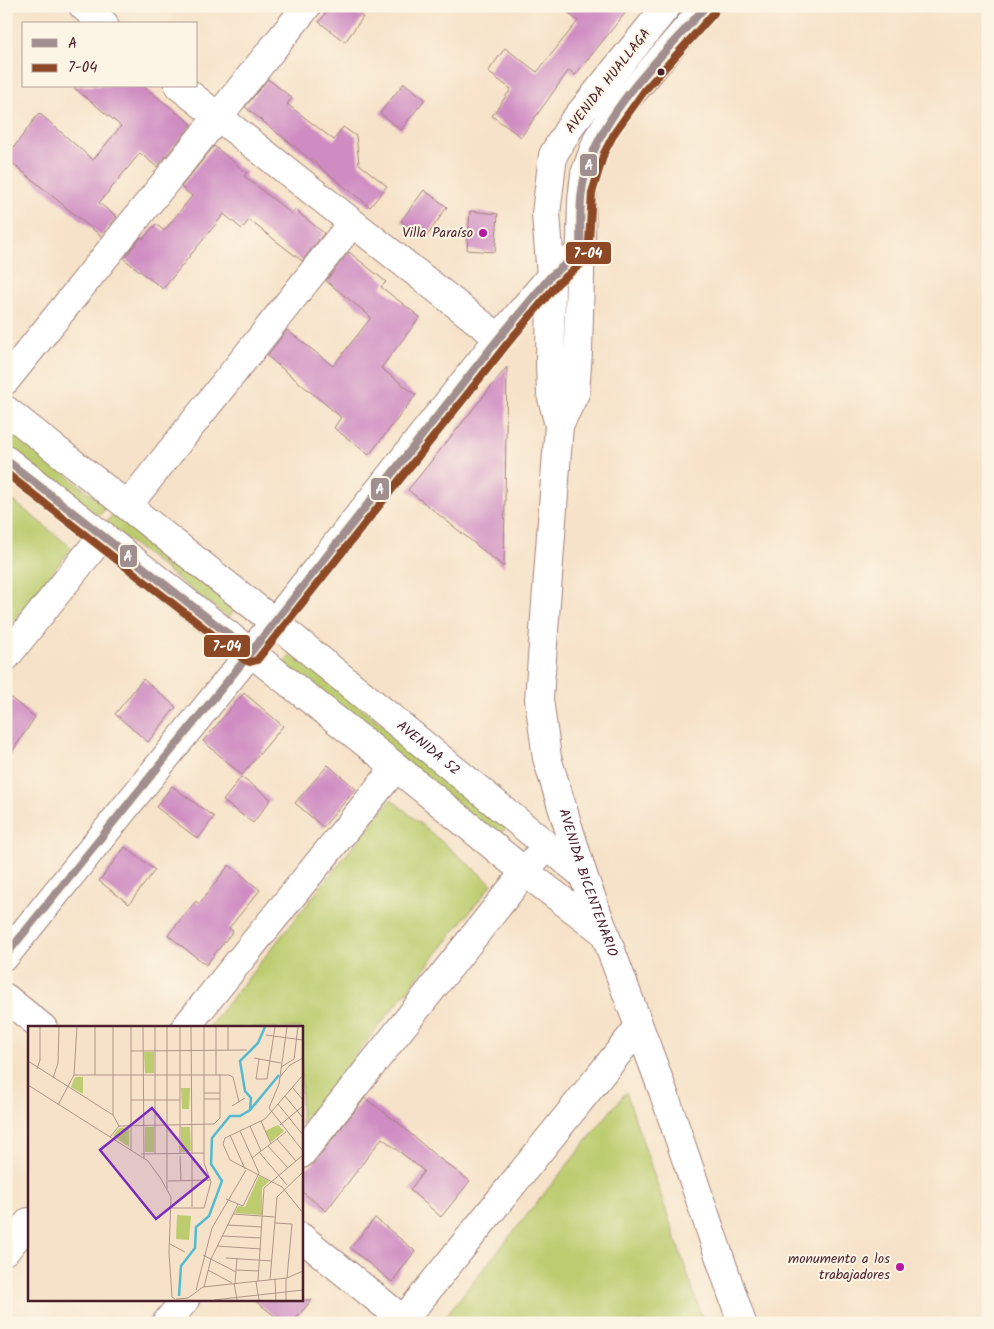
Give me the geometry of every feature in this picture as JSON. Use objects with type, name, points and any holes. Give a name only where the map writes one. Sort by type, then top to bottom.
[{"type":"street","points":[[83,6],[102,22]]},
{"type":"street","points":[[6,380],[307,6]]},
{"type":"street","name":"AVENIDA HUALLAGA","points":[[551,276],[546,214],[553,155],[573,122],[667,6]]},
{"type":"street","name":"AVENIDA HUALLAGA","points":[[580,252],[585,174],[598,138],[614,114],[706,6]]},
{"type":"street","points":[[181,88],[217,118],[499,338]]},
{"type":"street","points":[[128,505],[352,223]]},
{"type":"street","points":[[6,955],[251,652],[499,338],[551,276],[580,252]]},
{"type":"street","name":"AVENIDA BICENTENARIO","points":[[559,425],[575,393],[580,252]]},
{"type":"street","name":"AVENIDA BICENTENARIO","points":[[551,276],[550,370],[552,394],[559,425],[538,699],[547,758],[583,875],[639,1027],[742,1323]]},
{"type":"street","name":"AVENIDA 52","points":[[6,410],[274,622],[583,875]]},
{"type":"street","points":[[6,460],[396,767],[525,872],[605,933]]},
{"type":"street","points":[[6,657],[103,535]]},
{"type":"street","points":[[187,1026],[396,767]]},
{"type":"street","points":[[302,1153],[566,820]]},
{"type":"street","points":[[6,998],[41,1026]]},
{"type":"street","points":[[302,1238],[404,1322],[639,1027]]},
{"type":"street","points":[[6,1250],[28,1223]]},
{"type":"street","points":[[166,1323],[182,1302]]},
{"type":"green space","points":[[671,20],[675,23],[614,96],[568,231],[564,231],[567,184],[574,156],[584,130]]},
{"type":"green space","points":[[6,427],[107,507],[98,517],[6,444]]},
{"type":"green space","points":[[6,495],[72,548],[6,631]]},
{"type":"green space","points":[[114,513],[236,608],[228,618],[106,523]]},
{"type":"green space","points":[[293,652],[507,826],[498,837],[284,663]]},
{"type":"green space","points":[[391,799],[492,884],[302,1123],[302,1026],[210,1026]]},
{"type":"green space","points":[[626,1092],[704,1323],[450,1323],[444,1318]]},
{"type":"building","points":[[331,6],[349,6],[363,17],[345,42],[319,22]]},
{"type":"building","points":[[560,6],[631,6],[575,75],[569,70],[521,137],[492,116],[511,89],[488,72],[505,48],[537,72],[578,21]]},
{"type":"building","points":[[268,79],[292,98],[287,104],[334,140],[343,127],[356,136],[359,164],[387,186],[370,207],[245,107]]},
{"type":"building","points":[[404,83],[425,99],[401,130],[380,113]]},
{"type":"building","points":[[74,88],[146,88],[192,124],[157,167],[140,153],[99,203],[117,217],[101,236],[6,158],[39,113],[93,160],[121,126]]},
{"type":"building","points":[[214,146],[247,173],[244,176],[292,214],[295,210],[324,233],[302,261],[249,220],[242,229],[224,214],[163,289],[124,259],[141,237],[143,239],[156,224],[164,231],[192,196],[181,187]]},
{"type":"building","points":[[424,190],[447,207],[425,239],[401,221]]},
{"type":"building","points":[[470,211],[498,214],[495,252],[467,250]]},
{"type":"building","points":[[349,252],[386,282],[381,287],[420,317],[381,368],[416,395],[369,455],[334,428],[341,417],[267,356],[287,330],[333,366],[370,319],[370,316],[326,281]]},
{"type":"building","points":[[507,367],[504,567],[408,490]]},
{"type":"building","points":[[143,679],[176,707],[148,742],[115,714]]},
{"type":"building","points":[[244,693],[283,726],[242,775],[203,741]]},
{"type":"building","points":[[6,694],[35,717],[6,761]]},
{"type":"building","points":[[328,765],[356,789],[323,827],[295,803]]},
{"type":"building","points":[[241,777],[271,799],[253,823],[223,801]]},
{"type":"building","points":[[172,786],[214,817],[198,839],[156,807]]},
{"type":"building","points":[[125,847],[155,870],[129,904],[99,881]]},
{"type":"building","points":[[229,865],[260,890],[229,928],[233,931],[206,965],[168,935],[196,901],[199,904]]},
{"type":"building","points":[[365,1098],[470,1181],[441,1217],[410,1190],[424,1171],[382,1138],[326,1211],[302,1192],[302,1170],[313,1164]]},
{"type":"building","points":[[375,1218],[415,1251],[392,1282],[350,1248]]},
{"type":"building","points":[[302,1300],[312,1300],[292,1323],[284,1323],[257,1302],[302,1302]]},
{"type":"transit line","name":"A","points":[[6,955],[251,652],[499,338],[551,276],[580,252],[580,212],[583,182],[595,148],[607,125],[637,83],[706,6]]},
{"type":"transit line","name":"7-04","points":[[6,473],[245,660],[250,662],[257,660],[507,344],[558,283],[588,258],[592,193],[604,153],[615,132],[645,90],[714,13]]},
{"type":"transit line","name":"A","points":[[6,460],[251,652]]},
{"type":"place","name":"Villa Paraíso","points":[[483,233]]},
{"type":"place","name":"monumento a los trabajadores","points":[[900,1267]]}]
